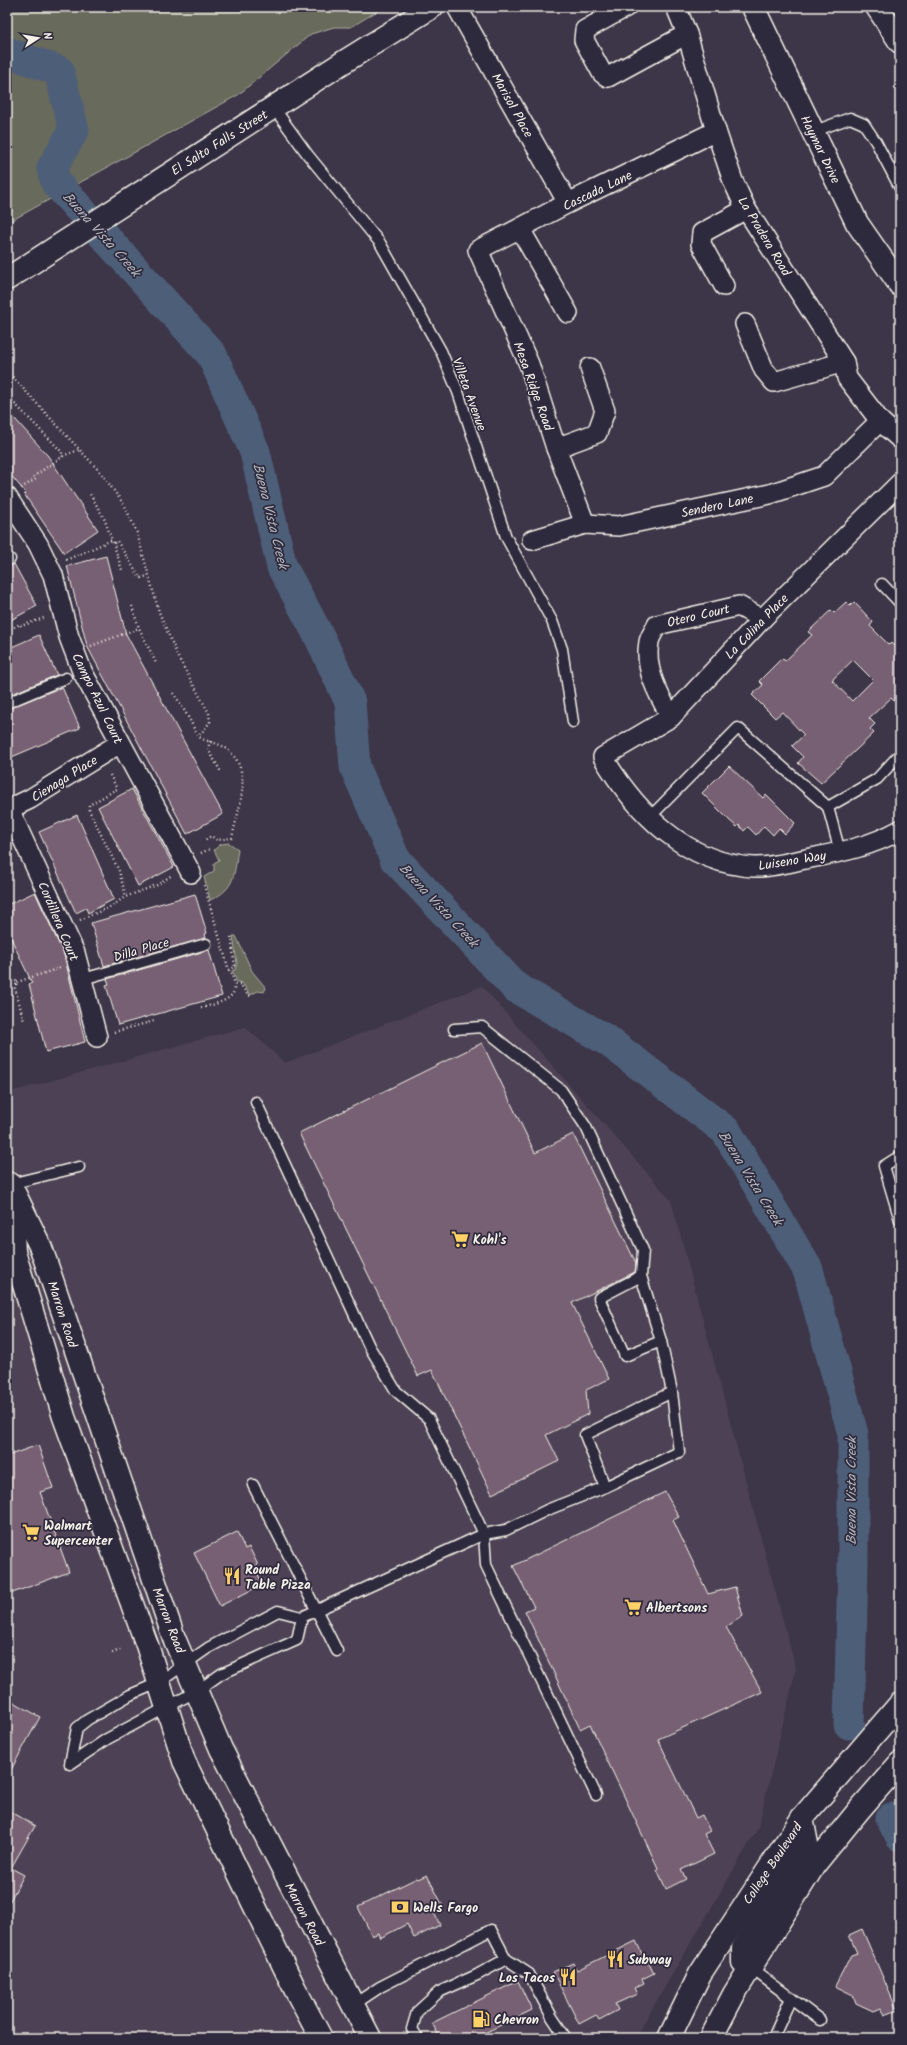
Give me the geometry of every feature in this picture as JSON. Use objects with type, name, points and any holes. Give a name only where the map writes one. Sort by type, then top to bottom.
[{"type":"main road","name":"El Salto Falls Street","points":[[7,279],[206,150],[432,7]]},
{"type":"main road","name":"Haymar Drive","points":[[753,7],[812,132],[857,222],[900,285]]},
{"type":"main road","points":[[877,7],[900,42]]},
{"type":"main road","points":[[9,1178],[14,1252],[16,1259],[64,1417],[147,1645],[166,1708],[187,1768],[291,1982],[321,2038]]},
{"type":"main road","name":"Marron Road","points":[[9,1178],[41,1248],[112,1460],[174,1638],[186,1663],[220,1749],[370,2038]]},
{"type":"main road","name":"College Boulevard","points":[[669,2038],[700,1974],[802,1818],[900,1704]]},
{"type":"main road","points":[[711,2038],[751,1968],[815,1864],[900,1763]]},
{"type":"main road","points":[[751,1968],[743,1962],[743,1948],[807,1844],[802,1818]]},
{"type":"street","name":"Marisol Place","points":[[457,7],[568,203]]},
{"type":"street","points":[[626,7],[585,30],[584,40],[602,73],[608,77],[687,34]]},
{"type":"street","name":"La Pradera Road","points":[[676,7],[687,34],[716,131],[746,209],[844,362],[847,378],[880,421],[900,439]]},
{"type":"street","name":"Cascada Lane","points":[[478,250],[568,203],[716,131]]},
{"type":"street","points":[[724,286],[701,244],[702,233],[746,209]]},
{"type":"street","points":[[520,228],[568,313]]},
{"type":"street","name":"Mesa Ridge Road","points":[[478,250],[529,364],[556,448],[585,524]]},
{"type":"street","points":[[745,324],[764,370],[774,382],[844,362]]},
{"type":"street","points":[[556,448],[598,434],[605,411],[590,368]]},
{"type":"street","name":"Sendero Lane","points":[[532,540],[585,524],[619,526],[770,494],[824,476],[880,421]]},
{"type":"street","name":"La Colina Place","points":[[603,757],[671,717],[762,619],[900,483]]},
{"type":"street","name":"Campo Azul Court","points":[[12,494],[35,546],[53,575],[69,637],[74,674],[120,743],[187,868]]},
{"type":"street","name":"Otero Court","points":[[671,717],[649,672],[649,641],[657,625],[739,606],[762,619]]},
{"type":"street","name":"Cienaga Place","points":[[8,810],[30,799],[120,743]]},
{"type":"street","name":"Luiseno Way","points":[[603,757],[619,784],[649,818],[679,843],[719,862],[755,867],[840,852],[881,841],[900,830]]},
{"type":"street","name":"Cordillera Court","points":[[8,810],[76,959],[103,1035]]},
{"type":"lane","name":"Villeta Avenue","points":[[274,108],[308,155],[380,243],[441,351],[458,392],[506,537],[554,628],[562,649],[573,722]]},
{"type":"lane","points":[[812,132],[850,118],[864,124],[876,142],[900,188]]},
{"type":"lane","points":[[882,584],[900,603]]},
{"type":"lane","points":[[7,703],[74,674]]},
{"type":"lane","points":[[649,818],[738,728],[828,807],[840,852]]},
{"type":"lane","points":[[828,807],[877,779],[900,754]]},
{"type":"lane","name":"Dilla Place","points":[[83,979],[206,944]]},
{"type":"lane","points":[[302,1618],[297,1640],[221,1674],[197,1691],[107,1739],[70,1764],[77,1728],[87,1720],[130,1695],[158,1683],[208,1648],[278,1611],[302,1618],[484,1534],[506,1530],[547,1510],[605,1487],[679,1452],[672,1392],[661,1341],[641,1276],[643,1250],[586,1126],[561,1090],[482,1027],[454,1029]]},
{"type":"lane","points":[[256,1102],[369,1346],[396,1391],[429,1419],[484,1534],[486,1565],[596,1795]]},
{"type":"lane","points":[[900,1156],[884,1166],[900,1220]]},
{"type":"lane","points":[[9,1178],[79,1167]]},
{"type":"lane","points":[[641,1276],[599,1298],[625,1356],[661,1341]]},
{"type":"lane","points":[[605,1487],[585,1435],[672,1392]]},
{"type":"lane","points":[[253,1485],[337,1651]]},
{"type":"lane","points":[[353,2005],[380,1987],[491,1930],[506,1959],[529,1974],[552,2017],[566,2038]]},
{"type":"lane","points":[[418,2038],[412,2029],[417,2012],[439,1992],[477,1975],[506,1959]]},
{"type":"lane","points":[[751,1968],[820,2020]]},
{"type":"lane","points":[[773,2038],[791,1998]]},
{"type":"path","points":[[7,371],[102,474],[125,506],[137,533],[159,612],[178,657],[209,713],[210,722],[199,736]]},
{"type":"path","points":[[12,401],[62,452],[62,457]]},
{"type":"path","points":[[12,494],[36,479],[34,476],[62,457],[79,450]]},
{"type":"path","points":[[90,494],[104,518],[122,570]]},
{"type":"path","points":[[61,562],[113,541],[117,541],[140,578],[148,576]]},
{"type":"path","points":[[132,606],[139,628],[156,663]]},
{"type":"path","points":[[7,631],[20,624],[21,626],[44,618]]},
{"type":"path","points":[[85,648],[139,628]]},
{"type":"path","points":[[173,693],[199,736],[224,747],[240,766],[242,794],[232,838],[216,840],[211,836],[205,840]]},
{"type":"path","points":[[210,741],[208,749],[221,772]]},
{"type":"path","points":[[110,775],[117,789],[93,801],[89,810],[119,870],[126,897]]},
{"type":"path","points":[[75,922],[112,906],[126,897],[157,885],[187,868],[210,849]]},
{"type":"path","points":[[229,970],[235,967],[231,936]]},
{"type":"path","points":[[7,959],[12,978],[17,982]]},
{"type":"path","points":[[17,982],[64,966],[67,961],[76,959]]},
{"type":"path","points":[[17,982],[15,988],[24,1021]]},
{"type":"path","points":[[235,984],[240,984],[248,995],[253,997]]},
{"type":"path","points":[[103,1035],[154,1021]]},
{"type":"path","points":[[112,1653],[123,1649]]},
{"type":"shaded area","points":[[482,986],[671,1200],[796,1669],[758,1828],[635,2038],[7,2038],[7,1093],[245,1027],[285,1063]]},
{"type":"green space","points":[[7,7],[384,7],[351,27],[334,27],[311,34],[238,95],[7,223]]},
{"type":"green space","points":[[229,843],[238,849],[232,880],[225,891],[219,896],[210,900],[204,877],[214,871],[214,863],[219,860],[214,850],[221,844]]},
{"type":"green space","points":[[233,936],[236,936],[252,971],[266,988],[264,992],[258,991],[250,995],[242,983],[237,982],[232,971],[235,970],[237,963]]},
{"type":"building","points":[[7,410],[48,456],[98,530],[64,553],[24,494],[26,493],[7,471]]},
{"type":"building","points":[[106,556],[126,634],[223,814],[187,834],[87,646],[67,566]]},
{"type":"building","points":[[14,564],[37,606],[7,622],[7,567]]},
{"type":"building","points":[[846,602],[850,606],[854,602],[873,622],[870,626],[889,645],[891,643],[894,646],[900,640],[900,707],[891,698],[869,718],[875,724],[870,729],[874,733],[821,783],[798,763],[803,757],[792,746],[804,735],[782,712],[775,718],[752,695],[763,685],[759,681],[782,658],[785,661],[812,635],[808,632],[831,610],[834,613]],"holes":[[[853,660],[873,680],[852,701],[832,680]]]},
{"type":"building","points":[[39,635],[57,675],[7,696],[7,649]]},
{"type":"building","points":[[62,687],[80,728],[7,759],[7,709]]},
{"type":"building","points":[[729,766],[763,798],[766,794],[795,823],[785,834],[779,828],[773,835],[764,826],[756,835],[748,827],[744,831],[739,825],[737,827],[730,821],[702,793]]},
{"type":"building","points":[[132,789],[174,867],[138,886],[98,807]]},
{"type":"building","points":[[77,815],[114,899],[88,913],[86,908],[76,913],[39,832]]},
{"type":"building","points":[[35,892],[64,955],[85,1042],[46,1052],[29,984],[32,983],[7,930],[7,905]]},
{"type":"building","points":[[195,894],[207,933],[205,934],[206,938],[104,966],[91,923]]},
{"type":"building","points":[[209,950],[222,996],[118,1025],[106,985],[109,984],[107,979]]},
{"type":"building","points":[[482,1043],[535,1153],[573,1134],[636,1263],[635,1272],[572,1303],[609,1379],[586,1390],[588,1414],[546,1435],[559,1461],[492,1494],[432,1370],[418,1376],[299,1133]]},
{"type":"building","name":"Walmart Supercenter","points":[[38,1445],[53,1488],[40,1492],[69,1572],[7,1595],[7,1456]]},
{"type":"building","points":[[665,1492],[679,1517],[673,1520],[708,1594],[735,1587],[743,1616],[726,1627],[762,1692],[658,1739],[696,1818],[702,1815],[710,1831],[704,1834],[714,1854],[681,1870],[686,1879],[666,1889],[657,1869],[658,1868],[590,1724],[580,1729],[525,1611],[534,1607],[513,1566]]},
{"type":"building","name":"Round Table Pizza","points":[[237,1532],[245,1549],[249,1547],[258,1565],[254,1567],[263,1584],[220,1606],[194,1553]]},
{"type":"building","points":[[7,1698],[40,1717],[7,1777]]},
{"type":"building","points":[[7,1810],[35,1826],[11,1868],[24,1875],[7,1906]]},
{"type":"building","name":"Wells Fargo","points":[[427,1875],[444,1908],[434,1913],[440,1925],[414,1938],[407,1924],[380,1938],[378,1933],[372,1936],[358,1907],[417,1878],[418,1879]]},
{"type":"building","points":[[862,1929],[897,2010],[884,2015],[880,2008],[873,2011],[856,2003],[853,1995],[835,1986],[851,1955],[857,1953],[849,1935]]},
{"type":"building","points":[[636,1941],[643,1956],[645,1954],[654,1973],[642,1979],[644,1983],[634,1988],[637,1994],[615,2004],[618,2010],[599,2020],[596,2015],[579,2024],[553,1972],[573,1963],[577,1970]]},
{"type":"building","points":[[518,1981],[532,2010],[474,2038],[440,2038],[432,2023]]},
{"type":"waterway","name":"Buena Vista Creek","points":[[7,52],[59,71],[74,130],[52,168],[56,183],[212,355],[255,452],[282,567],[320,638],[350,702],[355,767],[395,859],[515,987],[608,1041],[726,1131],[808,1270],[853,1434],[853,1565],[849,1724]]},
{"type":"waterway","name":"Buena Vista Creek","points":[[891,1818],[900,1836]]},
{"type":"place","name":"Kohl's","points":[[460,1239]]},
{"type":"place","name":"Walmart Supercenter","points":[[31,1532]]},
{"type":"place","name":"Round Table Pizza","points":[[232,1576]]},
{"type":"place","name":"Albertsons","points":[[633,1607]]},
{"type":"place","name":"Wells Fargo","points":[[400,1907]]},
{"type":"place","name":"Subway","points":[[615,1959]]},
{"type":"place","name":"Los Tacos","points":[[568,1977]]},
{"type":"place","name":"Chevron","points":[[481,2019]]}]
